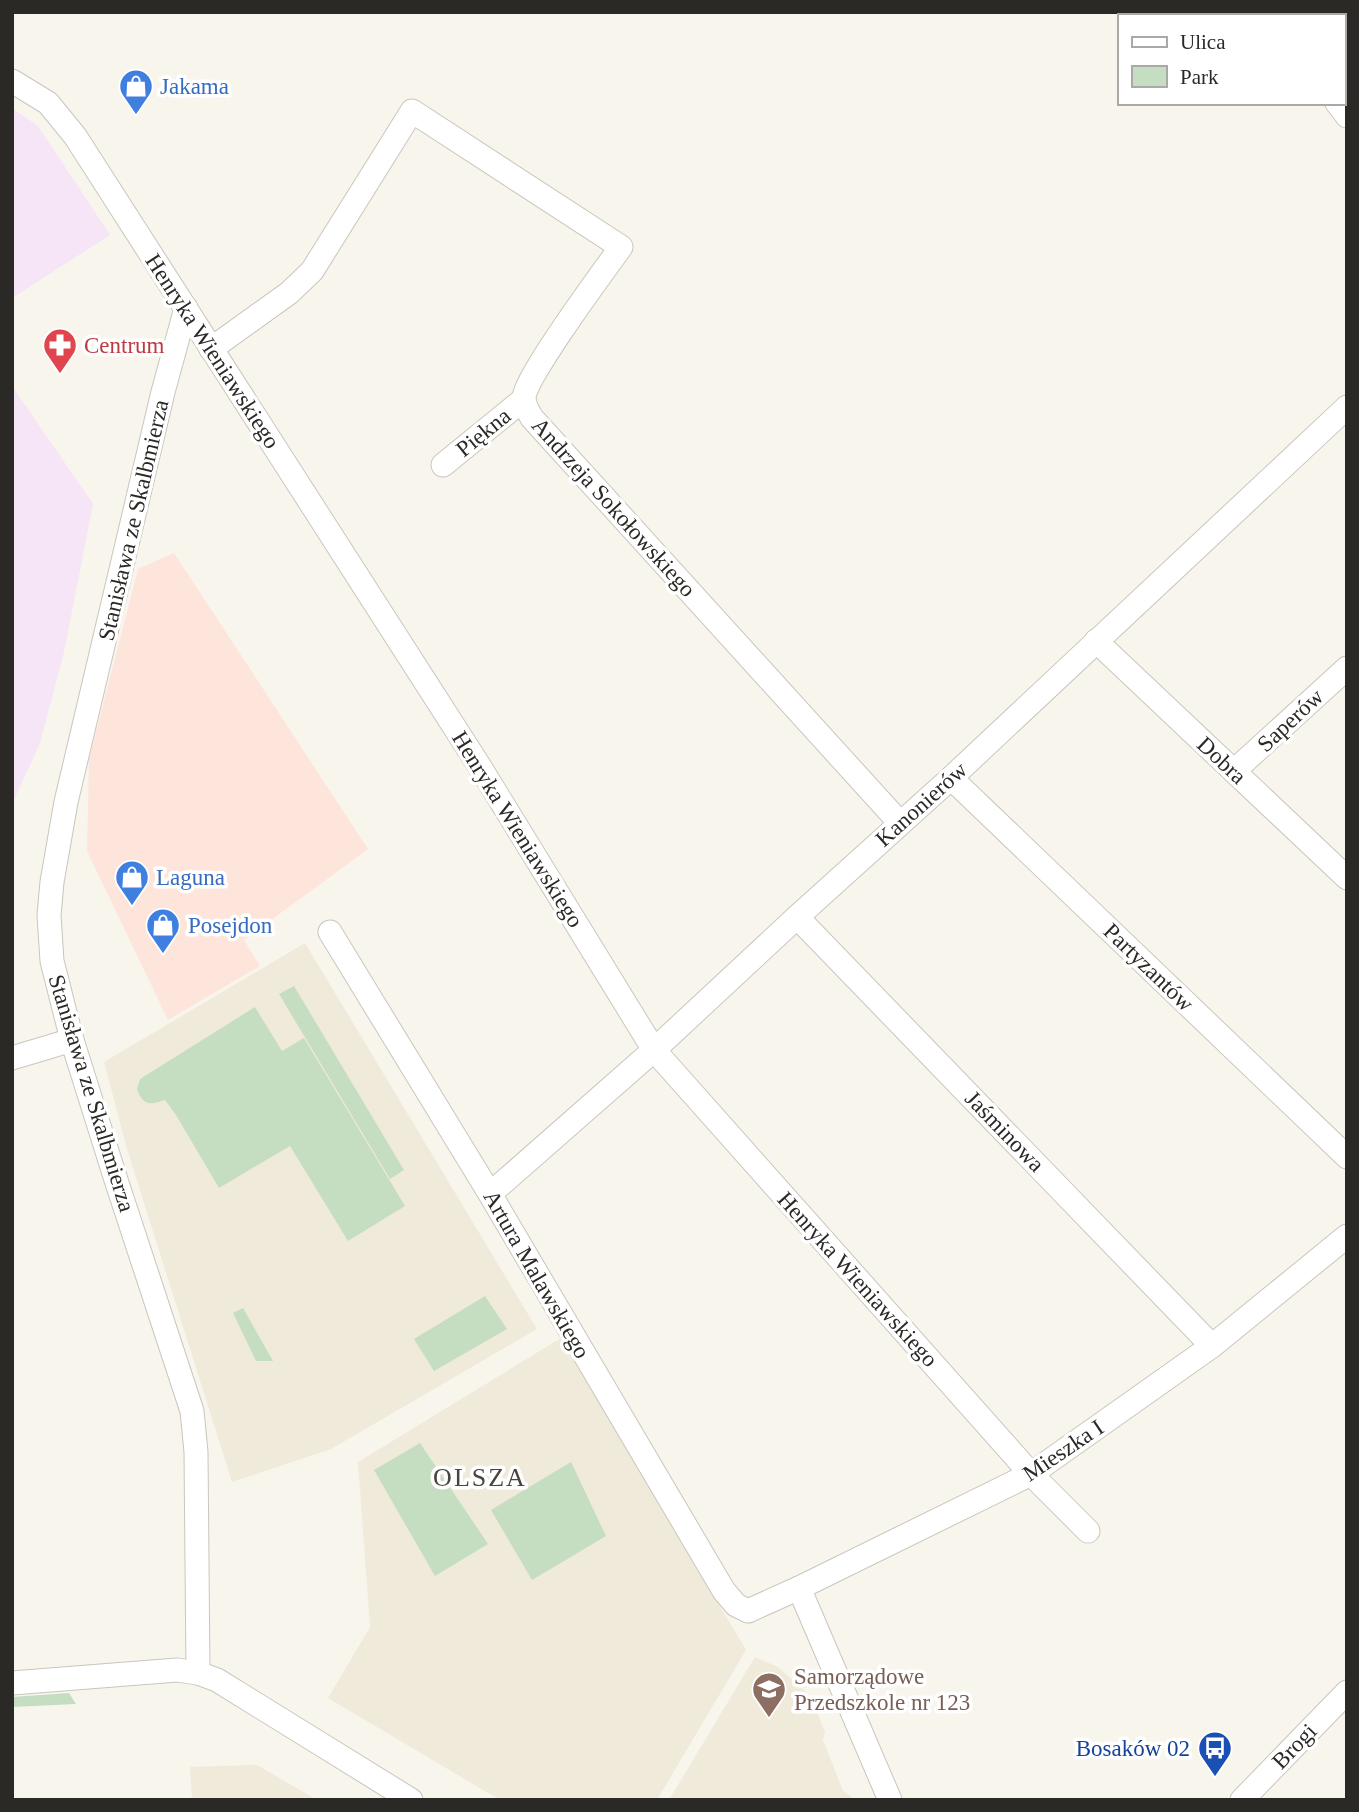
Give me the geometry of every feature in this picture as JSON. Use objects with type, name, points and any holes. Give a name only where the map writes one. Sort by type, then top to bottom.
[{"type":"street","name":"Henryka Wieniawskiego","points":[[12,81],[48,103],[75,136],[480,767],[654,1050],[1031,1474],[1087,1531]]},
{"type":"street","name":"Andrzeja Sokołowskiego","points":[[211,349],[289,293],[312,271],[412,111],[621,247],[530,382],[524,399],[532,418],[900,823]]},
{"type":"street","name":"Stanisława ze Skalbmierza","points":[[186,308],[163,392],[66,802],[49,915],[52,961],[72,1040],[192,1411],[196,1452],[198,1673]]},
{"type":"street","name":"Piękna","points":[[443,465],[524,399]]},
{"type":"street","name":"Kanonierów","points":[[490,1195],[654,1050],[951,778],[1347,407]]},
{"type":"street","name":"Dobra","points":[[1096,641],[1347,878]]},
{"type":"street","name":"Saperów","points":[[1234,772],[1347,668]]},
{"type":"street","name":"Partyzantów","points":[[951,778],[1347,1157]]},
{"type":"street","name":"Jaśminowa","points":[[797,917],[1212,1346]]},
{"type":"street","name":"Artura Malawskiego","points":[[330,932],[490,1195],[723,1591],[736,1605],[748,1611]]},
{"type":"street","points":[[12,1058],[72,1040]]},
{"type":"street","name":"Mieszka I","points":[[748,1611],[1031,1474],[1212,1346],[1347,1236]]},
{"type":"street","points":[[799,1588],[890,1800]]},
{"type":"street","points":[[12,1683],[165,1670],[198,1673],[217,1680],[411,1800]]},
{"type":"street","name":"Brogi","points":[[1242,1800],[1347,1692]]},
{"type":"shaded area","points":[[12,108],[38,126],[110,235],[12,298]]},
{"type":"shaded area","points":[[12,386],[93,504],[64,652],[40,743],[12,801]]},
{"type":"shaded area","points":[[174,553],[368,849],[244,940],[260,966],[168,1020],[87,851],[89,759],[138,569]]},
{"type":"shaded area","points":[[305,943],[537,1329],[331,1449],[232,1482],[127,1149],[104,1062]]},
{"type":"shaded area","points":[[561,1338],[746,1650],[657,1800],[500,1800],[328,1698],[370,1627],[358,1462]]},
{"type":"shaded area","name":"Samorządowe Przedszkole nr 123","points":[[755,1657],[778,1667],[805,1691],[825,1732],[823,1740],[843,1791],[851,1796],[852,1800],[669,1800]]},
{"type":"shaded area","points":[[257,1765],[317,1800],[192,1800],[190,1767]]},
{"type":"green space","points":[[294,986],[404,1170],[390,1179],[279,994]]},
{"type":"green space","points":[[255,1007],[282,1051],[304,1038],[405,1206],[348,1241],[290,1146],[219,1188],[165,1100],[148,1103],[142,1099],[137,1089],[140,1079]]},
{"type":"green space","points":[[485,1296],[507,1329],[434,1371],[414,1339]]},
{"type":"green space","points":[[243,1308],[273,1361],[256,1361],[233,1313]]},
{"type":"green space","points":[[420,1443],[488,1544],[435,1576],[374,1470]]},
{"type":"green space","points":[[571,1462],[606,1536],[532,1580],[491,1510]]},
{"type":"green space","points":[[69,1693],[76,1704],[12,1707],[12,1697]]},
{"type":"place","name":"Jakama","points":[[136,116]]},
{"type":"place","name":"Centrum","points":[[60,375]]},
{"type":"place","name":"Laguna","points":[[132,907]]},
{"type":"place","name":"Posejdon","points":[[163,955]]},
{"type":"place","name":"Samorządowe Przedszkole nr 123","points":[[769,1719]]},
{"type":"place","name":"Bosaków 02","points":[[1215,1778]]},
{"type":"district","name":"OLSZA","points":[[480,1477]]}]
